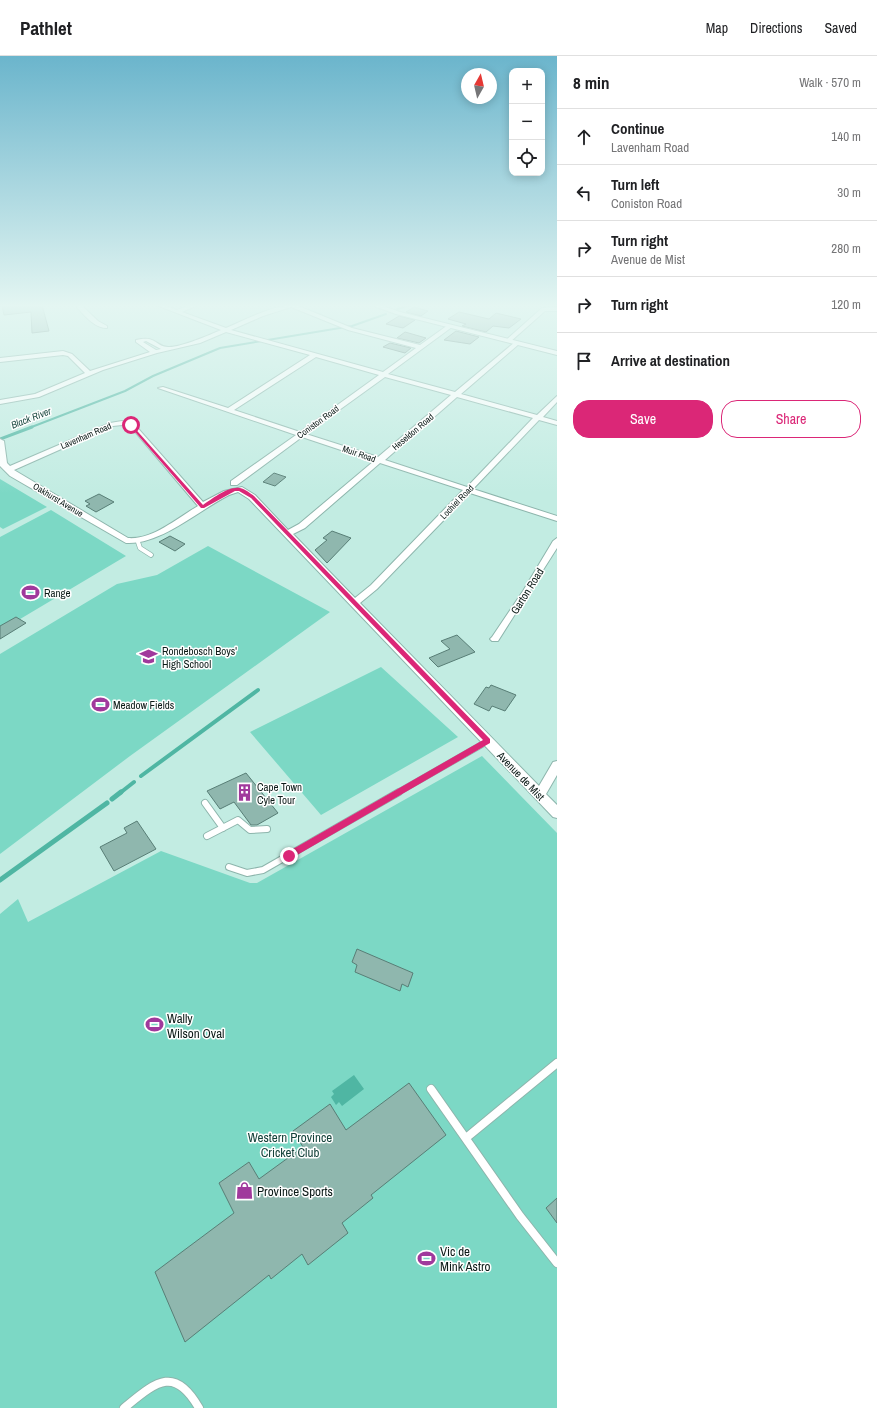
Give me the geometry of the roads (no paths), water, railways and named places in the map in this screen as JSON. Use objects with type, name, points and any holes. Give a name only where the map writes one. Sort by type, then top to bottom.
[{"type":"street","points":[[83,368],[89,374]]},
{"type":"street","points":[[0,402],[37,396],[107,368]]},
{"type":"street","points":[[228,410],[294,368]]},
{"type":"street","points":[[362,368],[557,423]]},
{"type":"street","name":"Coniston Road","points":[[237,487],[244,475],[391,368]]},
{"type":"street","name":"Heseldon Road","points":[[288,533],[302,526],[487,368]]},
{"type":"street","name":"Muir Road","points":[[161,388],[557,519]]},
{"type":"street","name":"Lochiel Road","points":[[355,603],[374,588],[557,398]]},
{"type":"street","name":"Lavenham Road","points":[[8,470],[112,424],[127,423],[133,426],[202,507]]},
{"type":"street","points":[[0,441],[0,454],[3,464],[8,470]]},
{"type":"street","name":"Oakhurst Avenue","points":[[8,470],[126,540],[138,542]]},
{"type":"street","points":[[138,542],[147,539],[237,487]]},
{"type":"street","name":"Avenue de Mist","points":[[237,487],[252,497],[288,533],[557,813]]},
{"type":"street","name":"Garton Road","points":[[495,639],[527,591],[557,541]]},
{"type":"street","points":[[540,795],[557,765]]},
{"type":"lane","points":[[138,542],[140,548],[151,555]]},
{"type":"lane","points":[[229,867],[247,872],[263,870],[488,741]]},
{"type":"lane","points":[[205,803],[222,828]]},
{"type":"lane","points":[[207,836],[238,820],[250,830],[266,829]]},
{"type":"lane","points":[[466,1138],[557,1063]]},
{"type":"lane","points":[[431,1089],[520,1216],[557,1263]]},
{"type":"lane","points":[[124,1408],[157,1384],[170,1381],[179,1383],[188,1389],[199,1408]]},
{"type":"waterway","name":"Black River","points":[[29,428],[125,391],[172,368]]},
{"type":"waterway","name":"Black River","points":[[0,439],[32,427]]},
{"type":"waterway","points":[[141,776],[258,690]]},
{"type":"waterway","points":[[120,793],[134,782]]},
{"type":"waterway","points":[[112,799],[121,792]]},
{"type":"waterway","points":[[0,880],[107,803]]},
{"type":"place","name":"Range","points":[[31,593]]},
{"type":"place","name":"Rondebosch Boys' High School","points":[[149,657]]},
{"type":"place","name":"Meadow Fields","points":[[100,705]]},
{"type":"place","name":"Cape Town Cyle Tour","points":[[244,793]]},
{"type":"place","name":"Wally Wilson Oval","points":[[154,1025]]},
{"type":"place","name":"Province Sports","points":[[244,1191]]},
{"type":"place","name":"Vic de Mink Astro","points":[[427,1258]]},
{"type":"park label","name":"Western Province Cricket Club","points":[[290,1144]]}]
